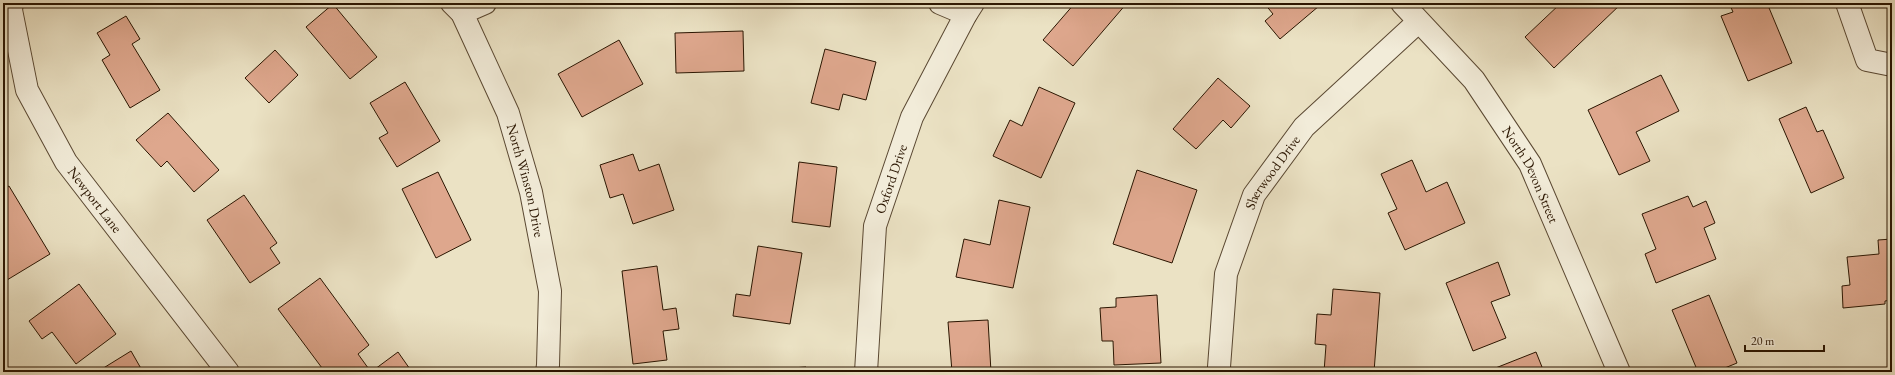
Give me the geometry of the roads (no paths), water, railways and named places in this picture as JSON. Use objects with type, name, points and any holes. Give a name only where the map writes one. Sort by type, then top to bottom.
[{"type":"street","name":"Newport Lane","points":[[12,3],[11,10],[27,90],[66,162],[228,372]]},
{"type":"street","points":[[457,8],[485,3]]},
{"type":"street","points":[[940,3],[970,9]]},
{"type":"street","name":"North Devon Street","points":[[1402,3],[1418,22],[1474,80],[1530,164],[1619,372]]},
{"type":"street","points":[[1847,3],[1867,60],[1892,64]]},
{"type":"street","name":"North Winston Drive","points":[[457,8],[508,113],[530,192],[550,292],[547,372]]},
{"type":"street","name":"Oxford Drive","points":[[866,372],[875,226],[912,117],[970,9]]},
{"type":"street","name":"Sherwood Drive","points":[[1220,372],[1219,368],[1226,274],[1254,195],[1304,127],[1418,22]]}]
